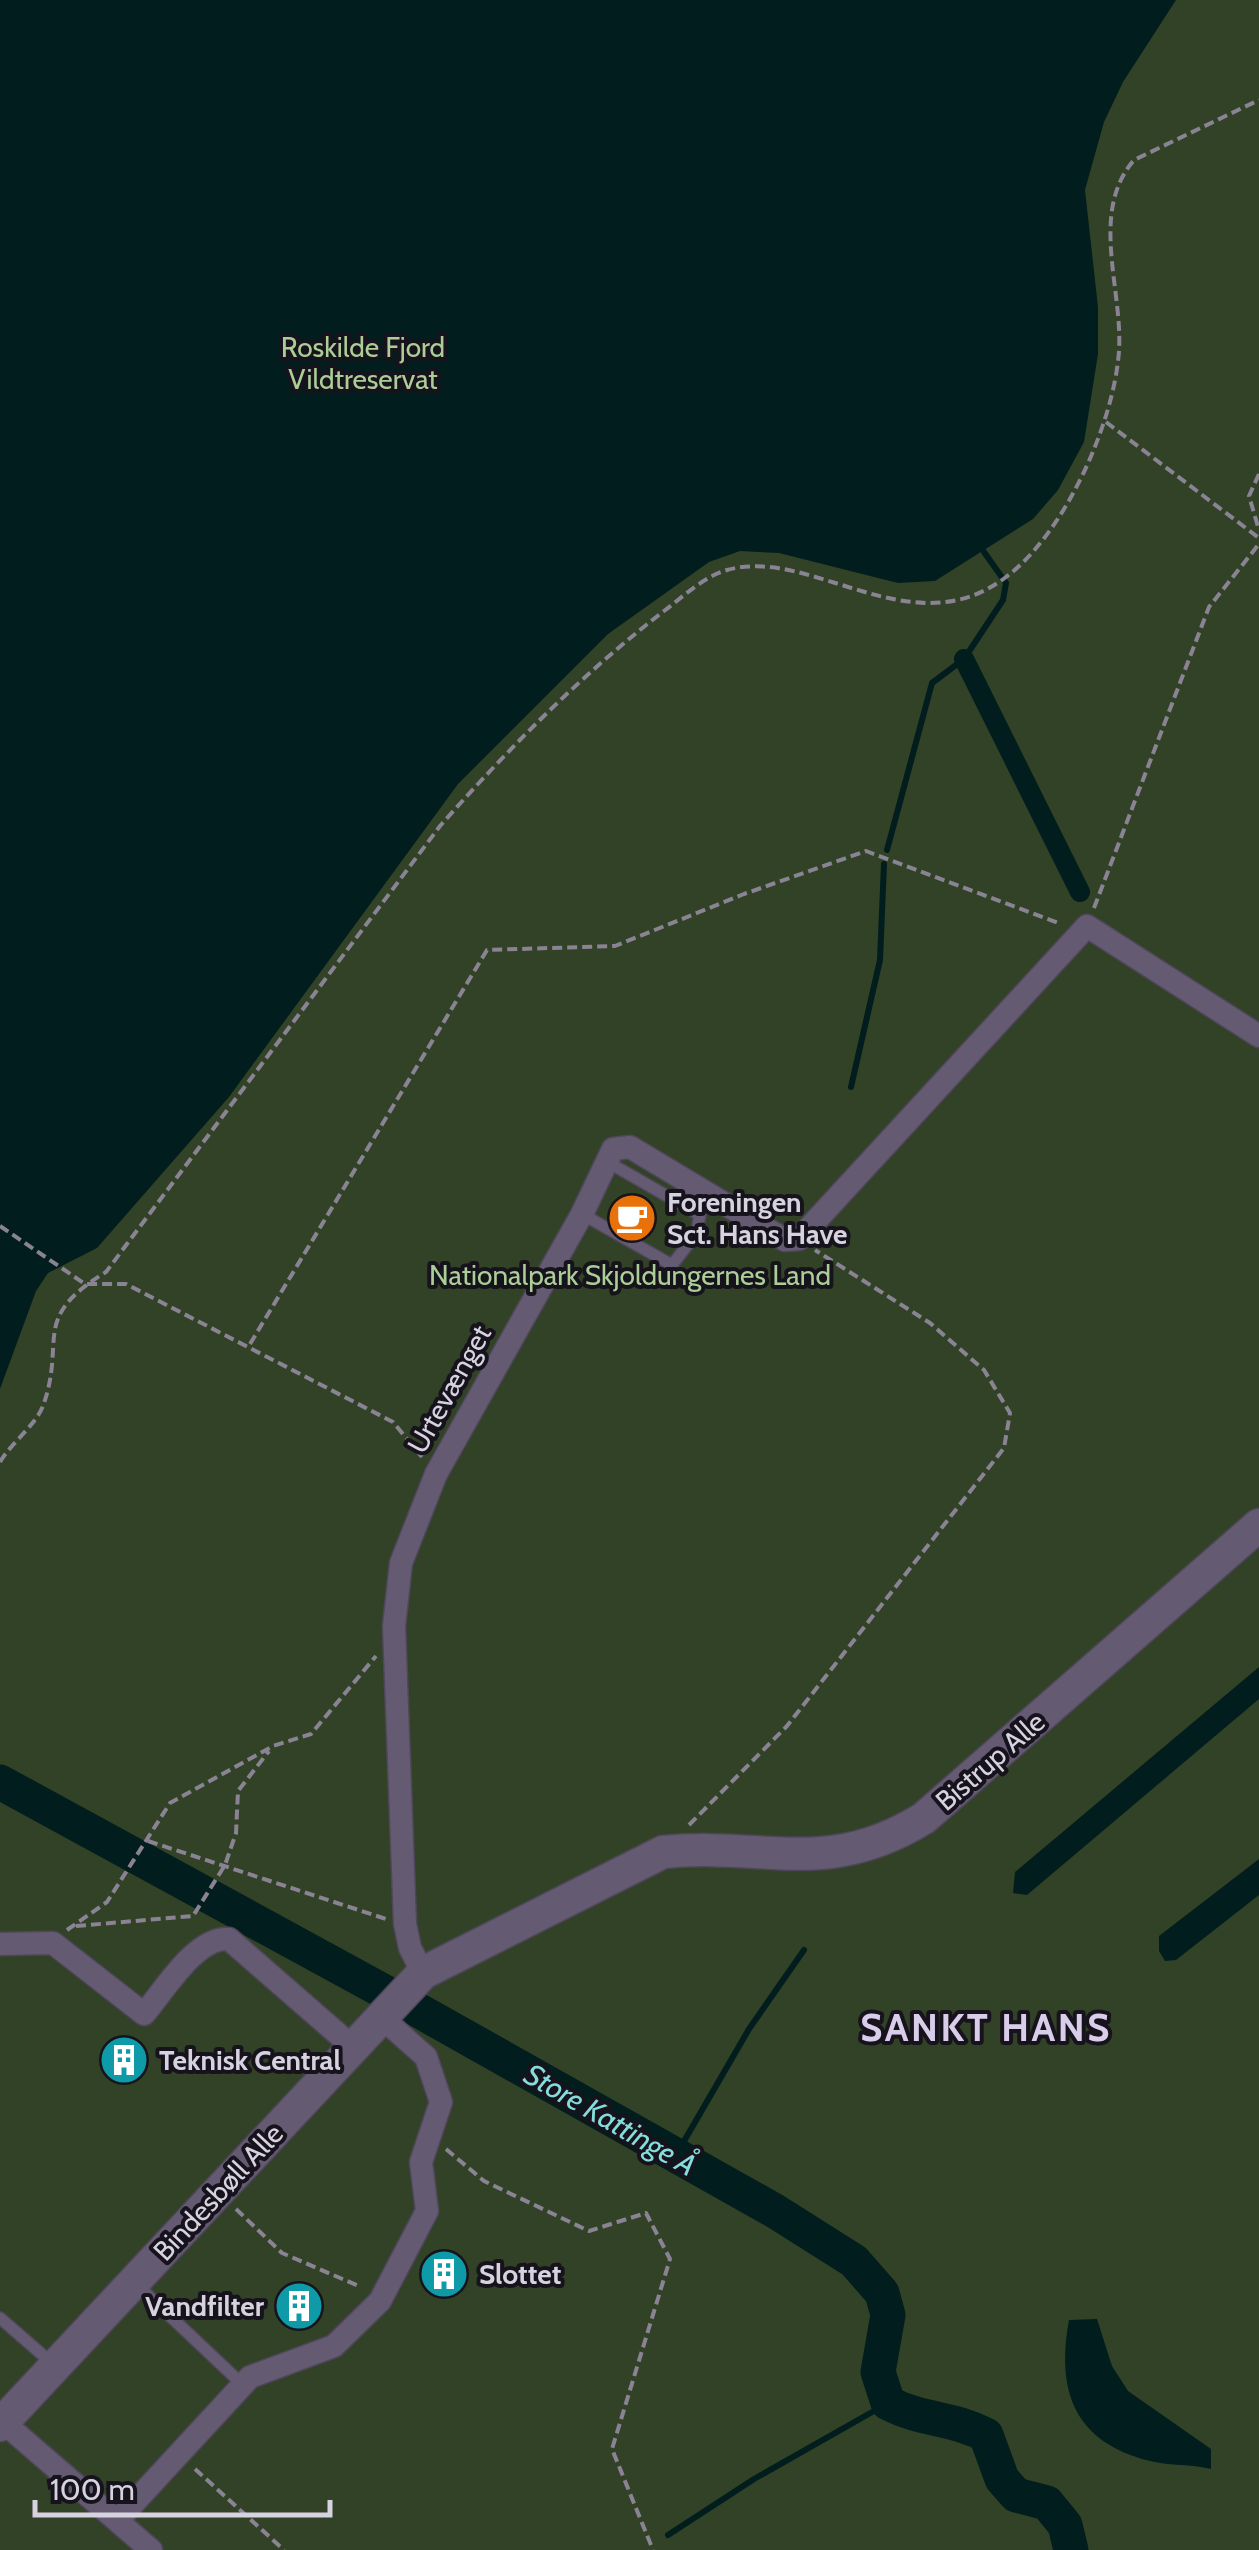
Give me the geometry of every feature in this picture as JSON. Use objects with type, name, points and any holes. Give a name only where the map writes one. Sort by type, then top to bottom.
[{"type":"street","points":[[606,1161],[613,1149],[630,1148],[785,1240],[798,1239],[1087,926],[1259,1036]]},
{"type":"street","name":"Urtevænget","points":[[423,1974],[410,1948],[406,1924],[394,1626],[401,1563],[436,1474],[582,1214],[606,1161]]},
{"type":"street","name":"Bistrup Alle","points":[[663,1852],[704,1848],[803,1857],[848,1852],[888,1841],[924,1818],[1259,1525]]},
{"type":"street","name":"Bindesbøll Alle","points":[[1,2423],[423,1974],[663,1852]]},
{"type":"street","points":[[0,1944],[53,1943],[144,2014],[203,1947],[218,1938],[229,1940],[354,2048]]},
{"type":"street","points":[[118,2520],[250,2377],[334,2346],[380,2301],[427,2211],[421,2162],[441,2102],[438,2082],[426,2057],[382,2018]]},
{"type":"street","points":[[1,2423],[151,2550]]},
{"type":"lane","points":[[582,1214],[672,1264],[696,1234],[700,1215],[606,1161]]},
{"type":"lane","points":[[133,2282],[242,2385]]},
{"type":"lane","points":[[0,2318],[54,2365]]},
{"type":"path","points":[[0,1462],[42,1408],[57,1313],[86,1284],[106,1272],[440,826],[606,655],[709,576],[731,568],[776,569],[900,602],[944,602],[1008,576],[1060,515],[1106,422],[1119,350],[1110,224],[1121,174],[1134,160],[1259,100]]},
{"type":"path","points":[[250,1344],[487,950],[615,946],[866,851],[1054,923],[1087,926],[1208,606],[1259,541],[1106,422]]},
{"type":"path","points":[[1259,474],[1249,496],[1259,530]]},
{"type":"path","points":[[0,1226],[86,1284],[126,1284],[250,1344],[393,1422],[436,1474]]},
{"type":"path","points":[[663,1852],[786,1726],[1004,1448],[1010,1414],[984,1370],[930,1324],[798,1239]]},
{"type":"path","points":[[53,1943],[107,1902],[170,1803],[273,1746],[310,1734],[374,1657],[392,1651]]},
{"type":"path","points":[[76,1926],[193,1916],[225,1865],[236,1833],[238,1791],[273,1746]]},
{"type":"path","points":[[146,1840],[406,1924]]},
{"type":"path","points":[[436,2120],[440,2144],[484,2181],[590,2231],[646,2213],[670,2259],[612,2449],[653,2550]]},
{"type":"path","points":[[218,2192],[282,2253],[348,2278],[380,2301]]},
{"type":"path","points":[[189,2464],[284,2550]]},
{"type":"green space","name":"Nationalpark Skjoldungernes Land","points":[[0,0],[1259,0],[1259,2550],[0,2550]]},
{"type":"shaded area","name":"Roskilde Fjord Vildtreservat","points":[[0,0],[1176,0],[1123,82],[1104,122],[1085,190],[1098,307],[1098,354],[1084,442],[1058,490],[1033,519],[935,581],[898,583],[779,553],[740,551],[709,562],[608,634],[458,784],[229,1097],[97,1248],[48,1273],[36,1291],[0,1389]]},
{"type":"shaded area","points":[[1259,1667],[1259,1699],[1027,1895],[1013,1893],[1015,1872]]},
{"type":"shaded area","points":[[1259,1859],[1259,1895],[1176,1960],[1165,1961],[1159,1951],[1159,1936]]},
{"type":"shaded area","points":[[1097,2319],[1112,2366],[1128,2391],[1211,2449],[1211,2469],[1158,2463],[1124,2452],[1088,2427],[1069,2391],[1066,2346],[1069,2320]]},
{"type":"waterway","points":[[887,850],[932,683],[964,659],[1003,600],[1006,583],[984,552]]},
{"type":"waterway","points":[[964,659],[1080,892]]},
{"type":"waterway","points":[[851,1087],[880,960],[884,864]]},
{"type":"waterway","name":"Store Kattinge Å","points":[[0,1782],[425,2014],[775,2211],[854,2261],[882,2293],[888,2315],[878,2372],[888,2403],[986,2435],[1002,2479],[1016,2495],[1047,2503],[1065,2525],[1071,2550]]},
{"type":"waterway","points":[[676,2155],[749,2029],[804,1950]]},
{"type":"waterway","points":[[668,2535],[754,2479],[888,2403]]},
{"type":"place","name":"Foreningen Sct. Hans Have","points":[[632,1218]]},
{"type":"place","name":"Teknisk Central","points":[[124,2060]]},
{"type":"place","name":"Slottet","points":[[444,2274]]},
{"type":"place","name":"Vandfilter","points":[[299,2306]]},
{"type":"district","name":"SANKT HANS","points":[[986,2028]]}]
